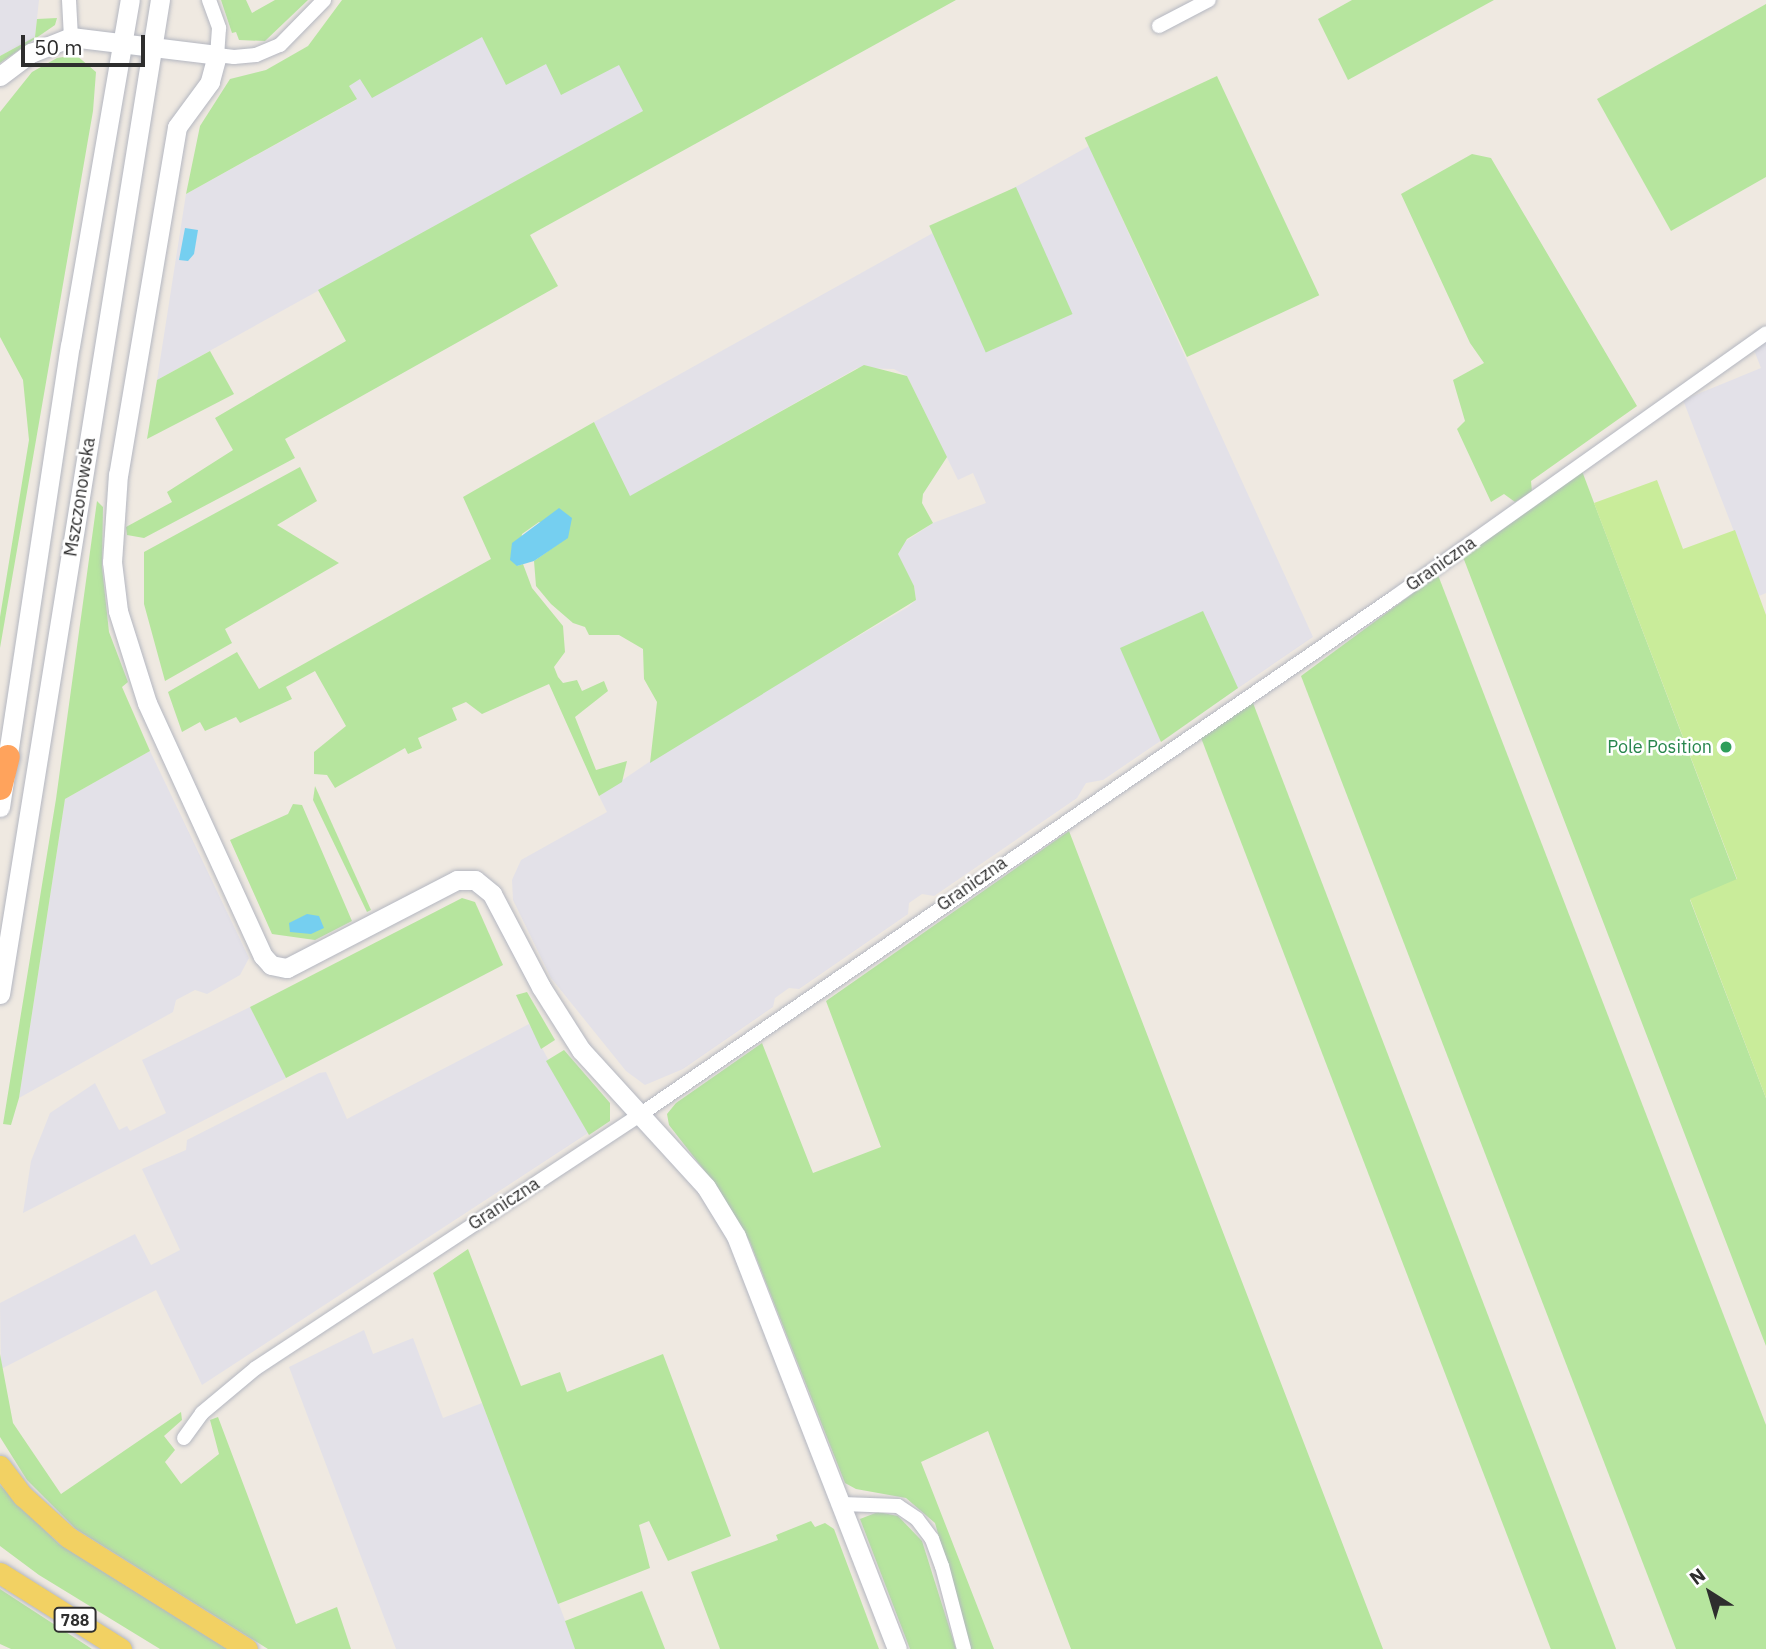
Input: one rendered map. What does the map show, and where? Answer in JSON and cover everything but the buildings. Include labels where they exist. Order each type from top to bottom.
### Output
[{"type":"highway","points":[[0,788],[8,757]]},
{"type":"main road","points":[[0,1466],[23,1496],[68,1537],[247,1649]]},
{"type":"main road","name":"788","points":[[0,1573],[121,1649]]},
{"type":"street","points":[[69,0],[71,37]]},
{"type":"street","name":"Mszczonowska","points":[[0,807],[70,346],[130,0]]},
{"type":"street","name":"Mszczonowska","points":[[0,993],[160,0]]},
{"type":"street","points":[[209,0],[219,28],[217,55],[210,82],[177,127],[118,474],[112,562],[118,611],[145,698],[256,942],[271,965],[281,968],[295,964],[457,880],[475,880],[492,894],[541,988],[581,1051],[706,1187],[736,1236],[897,1649]]},
{"type":"street","points":[[0,76],[31,53],[71,37],[217,55],[271,50],[288,40],[324,0]]},
{"type":"street","points":[[1159,26],[1209,0]]},
{"type":"street","name":"Graniczna","points":[[184,1438],[202,1413],[256,1368],[640,1114],[1395,597],[1766,334]]},
{"type":"street","points":[[842,1504],[898,1506],[916,1519],[932,1539],[942,1566],[964,1649]]},
{"type":"shaded area","points":[[0,0],[39,0],[35,37],[0,56]]},
{"type":"shaded area","points":[[771,0],[643,111],[157,380],[186,194],[356,100],[327,45]]},
{"type":"shaded area","points":[[1089,146],[1313,637],[1103,780],[1086,783],[1077,798],[934,896],[922,894],[909,903],[908,914],[799,989],[789,988],[775,998],[773,1007],[683,1069],[645,1085],[626,1071],[551,978],[513,900],[512,880],[521,860],[607,812],[599,796],[680,741],[908,607],[916,600],[914,586],[897,555],[900,545],[933,523],[986,503],[973,473],[958,480],[907,376],[894,369],[857,368],[629,497],[594,422]]},
{"type":"shaded area","points":[[1766,342],[1766,593],[1759,596],[1683,400],[1761,368],[1754,350]]},
{"type":"shaded area","points":[[150,751],[249,958],[240,975],[207,994],[195,990],[176,1000],[173,1012],[19,1098],[65,799]]},
{"type":"shaded area","points":[[250,1007],[286,1078],[23,1213],[31,1161],[50,1113],[95,1083],[119,1130],[127,1126],[130,1131],[166,1113],[142,1060]]},
{"type":"shaded area","points":[[529,1024],[588,1133],[202,1385],[156,1290],[1,1369],[0,1303],[135,1234],[151,1265],[180,1250],[142,1169],[186,1150],[187,1140],[319,1073],[326,1072],[347,1119]]},
{"type":"shaded area","points":[[364,1330],[373,1354],[413,1338],[443,1418],[482,1403],[576,1649],[396,1649],[289,1367]]},
{"type":"green space","points":[[221,0],[246,0],[252,13],[275,0],[308,0],[265,41],[239,40],[236,32],[232,33]]},
{"type":"green space","points":[[342,0],[956,0],[530,235],[558,286],[285,439],[295,458],[144,538],[127,535],[126,527],[172,502],[167,492],[233,450],[215,418],[346,341],[318,290],[643,111],[619,65],[561,95],[546,64],[506,85],[482,37],[372,98],[360,79],[349,86],[357,99],[186,194],[200,126],[230,79],[266,70],[308,46]]},
{"type":"green space","points":[[1352,0],[1494,0],[1348,80],[1318,19]]},
{"type":"green space","points":[[1766,4],[1766,177],[1671,231],[1597,99]]},
{"type":"green space","points":[[57,18],[55,25],[0,63],[0,56],[35,37],[37,19]]},
{"type":"green space","points":[[76,55],[96,72],[93,111],[0,648],[0,617],[29,440],[23,380],[0,337],[0,112],[32,72],[57,58]]},
{"type":"green space","points":[[1217,76],[1319,295],[1187,357],[1085,138]]},
{"type":"green space","points":[[1472,154],[1491,158],[1637,406],[1531,481],[1532,492],[1515,502],[1504,494],[1491,502],[1457,429],[1465,421],[1453,380],[1484,363],[1470,343],[1401,194]]},
{"type":"green space","points":[[1016,187],[1073,314],[986,353],[929,226]]},
{"type":"green space","points":[[210,351],[234,394],[147,439],[157,380]]},
{"type":"green space","points":[[864,365],[907,376],[947,457],[923,494],[922,503],[933,523],[907,539],[898,554],[914,586],[916,600],[650,763],[657,702],[644,679],[643,649],[619,635],[589,635],[585,627],[573,623],[551,604],[536,586],[534,561],[568,537],[539,522],[522,534],[517,566],[523,564],[532,588],[563,626],[565,652],[554,667],[558,677],[563,683],[577,680],[582,691],[604,681],[608,691],[575,717],[596,770],[627,761],[622,782],[599,796],[549,684],[482,714],[466,702],[452,708],[457,720],[418,738],[422,748],[408,754],[405,748],[335,788],[327,775],[314,774],[314,752],[346,726],[315,671],[286,687],[292,699],[240,723],[236,717],[205,731],[200,722],[182,732],[168,692],[237,652],[259,689],[491,559],[463,497],[594,422],[630,496]]},
{"type":"green space","points":[[300,467],[317,501],[277,525],[339,563],[225,629],[232,643],[165,681],[144,604],[144,552]]},
{"type":"green space","points":[[1582,471],[1737,880],[1690,900],[1766,1098],[1766,1346],[1463,557]]},
{"type":"green space","name":"Pole Position","points":[[1657,480],[1683,549],[1735,530],[1766,615],[1766,1098],[1690,899],[1737,879],[1594,503]]},
{"type":"green space","points":[[97,501],[103,507],[102,567],[109,632],[128,682],[122,687],[150,751],[65,799],[19,1098],[11,1125],[3,1124],[56,799]]},
{"type":"green space","points":[[1438,575],[1766,1425],[1766,1649],[1676,1649],[1301,676]]},
{"type":"green space","points":[[1203,611],[1238,688],[1161,742],[1120,648]]},
{"type":"green space","points":[[1253,703],[1616,1649],[1551,1649],[1196,725]]},
{"type":"green space","points":[[315,786],[371,910],[367,912],[313,800]]},
{"type":"green space","points":[[293,804],[302,805],[352,921],[315,940],[272,934],[230,840],[288,814]]},
{"type":"green space","points":[[1069,831],[1383,1649],[1071,1649],[988,1431],[921,1462],[994,1649],[971,1649],[935,1523],[906,1498],[856,1489],[845,1483],[750,1242],[718,1188],[669,1125],[667,1114],[676,1103],[762,1043],[813,1173],[881,1147],[826,1001]]},
{"type":"green space","points":[[462,898],[475,902],[503,965],[286,1078],[250,1007]]},
{"type":"green space","points":[[527,992],[555,1040],[541,1049],[516,995]]},
{"type":"green space","points":[[564,1050],[610,1103],[610,1121],[589,1135],[546,1061]]},
{"type":"green space","points":[[468,1249],[521,1386],[560,1372],[567,1392],[663,1354],[731,1536],[668,1561],[649,1521],[639,1525],[650,1568],[558,1604],[433,1273]]},
{"type":"green space","points":[[0,1354],[13,1423],[61,1494],[181,1412],[182,1420],[164,1436],[175,1450],[165,1462],[181,1484],[219,1454],[210,1420],[218,1417],[296,1624],[337,1607],[351,1649],[268,1649],[76,1529],[27,1480],[0,1437]]},
{"type":"green space","points":[[0,1485],[59,1544],[227,1649],[160,1649],[39,1575],[0,1546]]},
{"type":"green space","points":[[878,1512],[898,1516],[922,1541],[956,1649],[910,1649],[860,1519]]},
{"type":"green space","points":[[811,1521],[815,1527],[825,1523],[834,1529],[879,1649],[720,1649],[691,1572],[778,1540],[776,1535]]},
{"type":"green space","points":[[0,1589],[92,1649],[11,1649],[0,1644]]},
{"type":"green space","points":[[642,1591],[665,1649],[575,1649],[565,1621]]},
{"type":"water","points":[[185,228],[198,230],[194,254],[188,261],[179,260]]},
{"type":"water","points":[[559,508],[572,518],[568,538],[534,561],[517,566],[510,560],[512,543]]},
{"type":"water","points":[[307,914],[319,916],[324,928],[311,934],[290,932],[289,923]]},
{"type":"place","name":"Pole Position","points":[[1726,747]]}]
